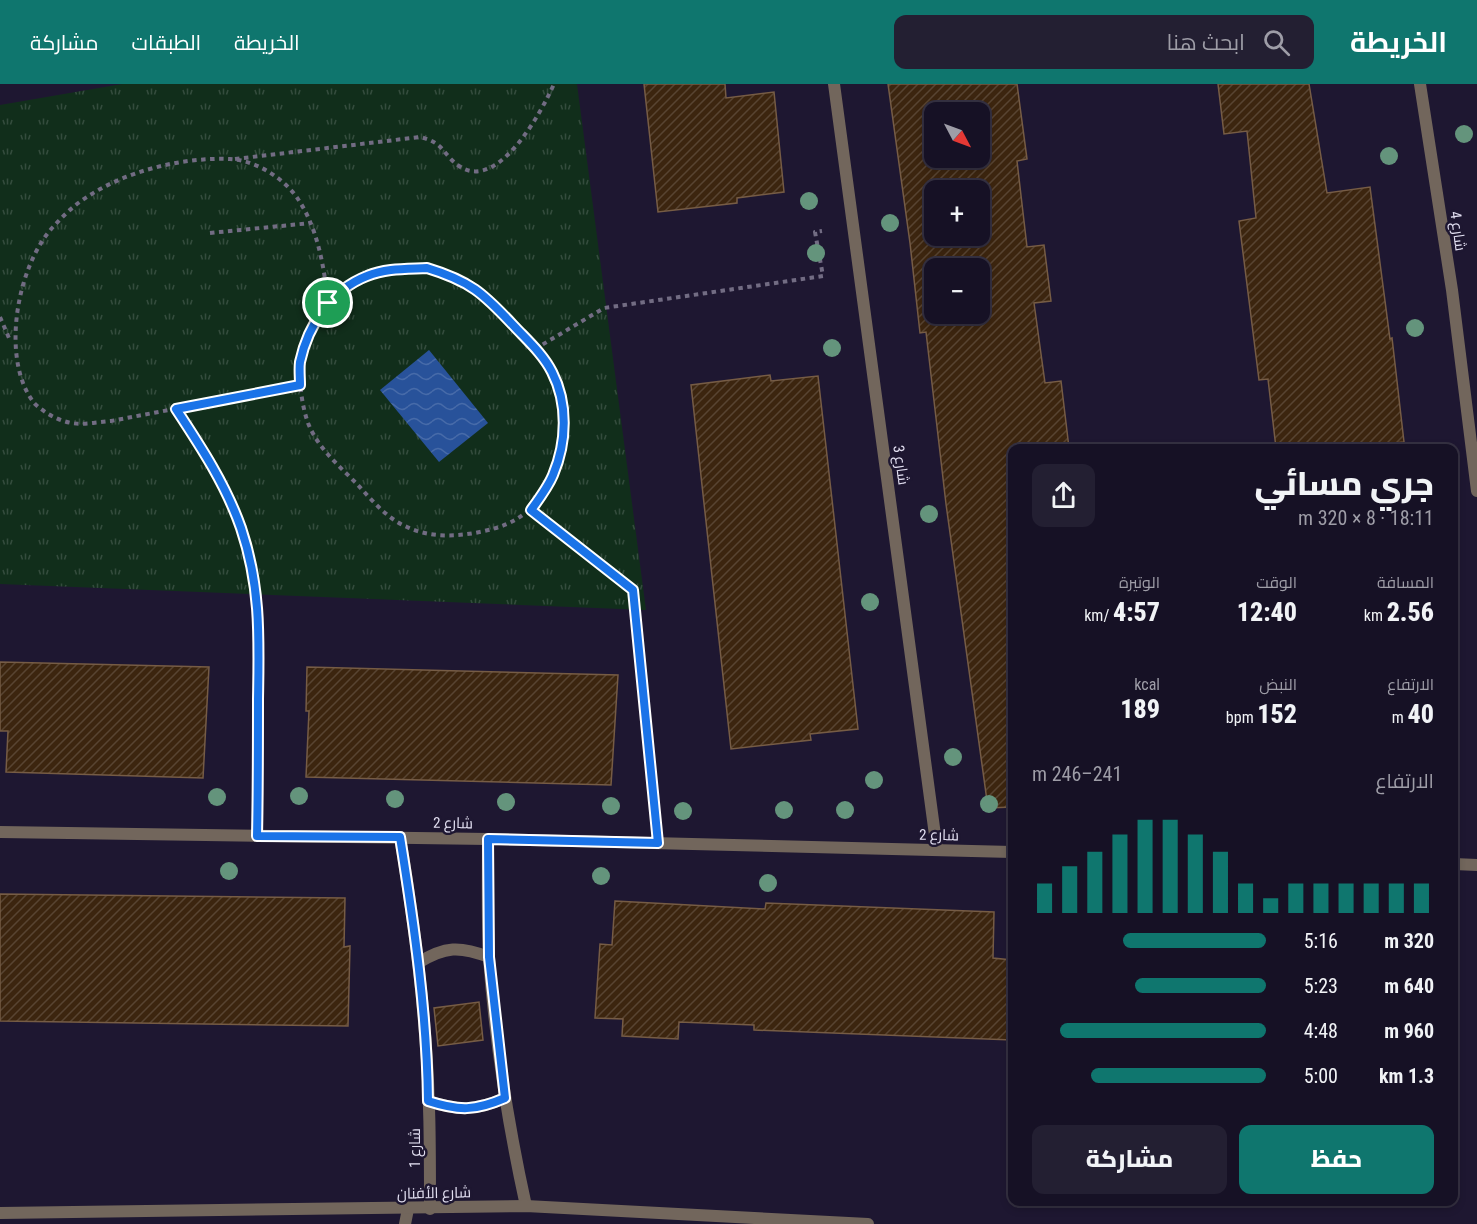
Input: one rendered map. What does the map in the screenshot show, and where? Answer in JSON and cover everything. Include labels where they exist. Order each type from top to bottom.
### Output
[{"type":"street","name":"شارع 3","points":[[834,84],[938,850]]},
{"type":"street","name":"شارع 4","points":[[1420,84],[1452,290],[1477,491]]},
{"type":"street","name":"شارع 2","points":[[0,832],[400,837],[1008,852]]},
{"type":"street","name":"شارع 1","points":[[400,837],[418,963],[425,1035],[430,1209]]},
{"type":"street","points":[[488,839],[489,957],[505,1098],[526,1206]]},
{"type":"street","points":[[1458,864],[1477,865]]},
{"type":"street","points":[[418,963],[435,953],[453,948],[471,950],[489,957]]},
{"type":"street","points":[[428,1101],[467,1110],[486,1106],[505,1098]]},
{"type":"street","name":"شارع الأفنان","points":[[0,1213],[526,1206],[868,1224]]},
{"type":"street","points":[[405,1224],[408,1209]]},
{"type":"path","points":[[300,385],[85,424],[70,423],[55,418],[37,406],[22,389],[13,367],[10,339],[11,317],[24,271],[51,228],[68,211],[88,196],[121,179],[157,167],[193,161],[231,159],[420,137],[431,139],[443,147],[460,167],[472,171],[485,170],[495,165],[532,128],[554,84]]},
{"type":"path","points":[[231,159],[265,170],[280,180],[297,198],[310,223],[323,262],[328,303]]},
{"type":"path","points":[[210,234],[310,223]]},
{"type":"path","points":[[535,349],[604,308],[823,276],[815,232],[853,226]]},
{"type":"path","points":[[427,268],[456,277],[486,296],[535,349],[551,371],[558,389],[564,427],[561,452],[553,475],[531,510],[512,522],[467,535],[437,535],[407,528],[381,510],[322,449],[308,423],[300,385],[300,363],[313,326],[328,303],[340,292],[366,276],[396,269],[427,268]]},
{"type":"path","points":[[0,316],[10,339]]},
{"type":"path","points":[[176,409],[224,487],[241,529],[253,572],[259,616],[257,836]]},
{"type":"path","points":[[531,510],[633,590],[658,843]]},
{"type":"green space","points":[[122,84],[577,84],[646,610],[0,584],[0,105]]},
{"type":"water","points":[[429,350],[488,423],[439,462],[380,390]]},
{"type":"building","points":[[644,84],[725,84],[726,98],[774,92],[784,192],[737,198],[737,203],[658,212]]},
{"type":"building","points":[[888,84],[1017,84],[1027,159],[1017,161],[1027,247],[1044,245],[1051,301],[1034,303],[1045,383],[1061,381],[1069,444],[1008,444],[1008,807],[988,808],[946,504],[926,332],[920,333]]},
{"type":"building","points":[[1218,84],[1309,84],[1327,193],[1370,187],[1390,339],[1392,338],[1404,442],[1276,444],[1268,379],[1259,380],[1239,221],[1256,218],[1247,131],[1224,134]]},
{"type":"building","points":[[770,375],[771,381],[818,376],[858,729],[810,734],[811,740],[731,749],[691,385]]},
{"type":"building","points":[[0,662],[209,667],[203,778],[6,772],[8,731],[0,731]]},
{"type":"building","points":[[307,667],[618,675],[611,785],[306,777],[309,711],[306,711]]},
{"type":"building","points":[[0,894],[345,898],[344,947],[350,946],[348,1026],[0,1021]]},
{"type":"building","points":[[615,901],[765,909],[766,903],[994,912],[993,958],[1008,960],[1008,1040],[754,1030],[754,1025],[679,1022],[678,1039],[622,1036],[623,1019],[595,1018],[600,944],[612,945]]},
{"type":"building","points":[[479,1002],[483,1040],[438,1046],[434,1008]]},
{"type":"route","points":[[427,268],[456,277],[486,296],[535,349],[551,371],[563,408],[564,427],[561,452],[553,475],[531,510],[633,590],[658,843],[488,839],[489,957],[505,1098],[486,1106],[467,1110],[428,1101],[418,963],[400,837],[257,836],[259,616],[253,572],[241,529],[224,487],[176,409],[300,385],[300,363],[313,326],[328,303],[340,292],[366,276],[396,269],[427,268]]}]
